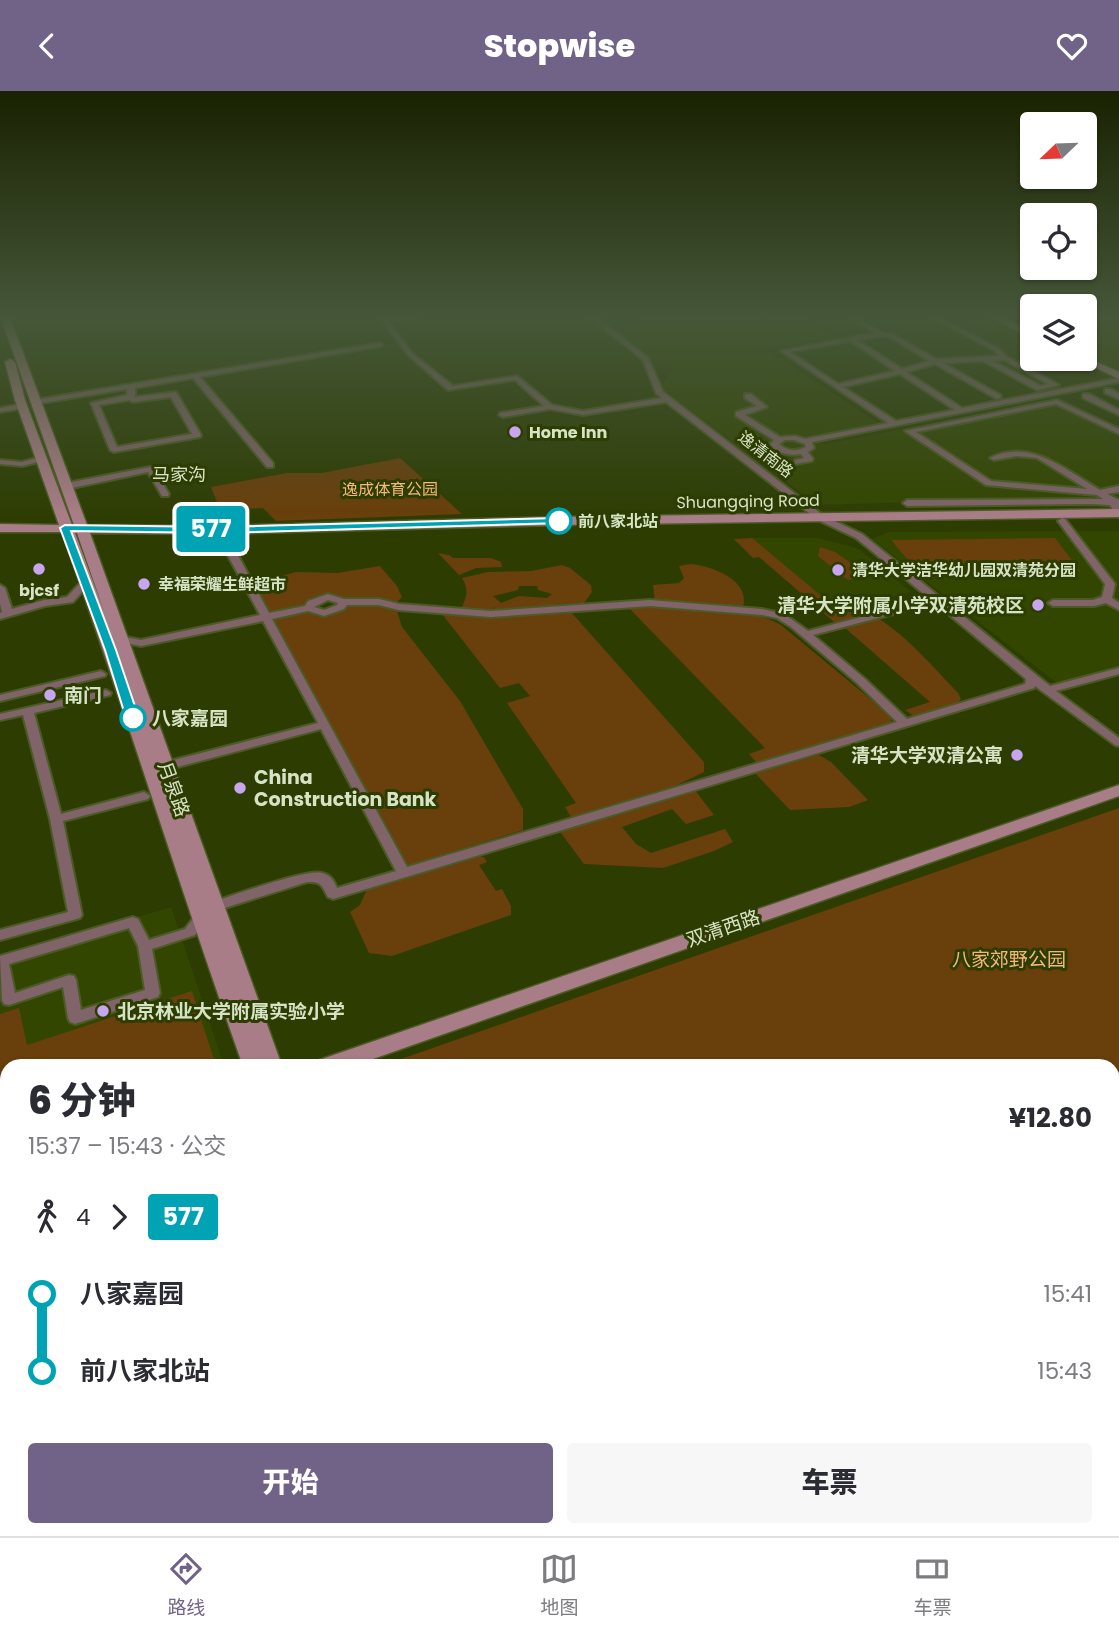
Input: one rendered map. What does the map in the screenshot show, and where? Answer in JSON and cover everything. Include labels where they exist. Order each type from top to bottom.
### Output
[{"type":"main road","name":"月泉路","points":[[15,382],[40,459],[75,532],[120,639],[269,1059]]},
{"type":"main road","name":"月泉路","points":[[29,382],[66,486],[85,583],[111,650],[200,919],[251,1059]]},
{"type":"main road","name":"Shuangqing Road","points":[[0,537],[75,532],[1118,509]]},
{"type":"main road","name":"Shuangqing Road","points":[[0,529],[222,535],[556,527],[1119,520]]},
{"type":"main road","name":"双清西路","points":[[347,1059],[1119,790]]},
{"type":"street","points":[[36,402],[158,382]]},
{"type":"street","points":[[200,382],[270,465]]},
{"type":"street","points":[[444,382],[451,388],[488,382]]},
{"type":"street","points":[[522,382],[550,407]]},
{"type":"street","name":"逸清南路","points":[[656,382],[660,393],[821,517],[859,536],[1032,678],[1119,743]]},
{"type":"street","points":[[832,382],[894,423]]},
{"type":"street","points":[[837,386],[853,382]]},
{"type":"street","points":[[920,382],[960,410]]},
{"type":"street","points":[[972,382],[997,397]]},
{"type":"street","points":[[1029,382],[1040,388],[1055,385],[1050,382]]},
{"type":"street","points":[[806,441],[810,448],[794,453],[778,449],[774,444],[778,439],[789,437],[806,441],[1097,382]]},
{"type":"street","points":[[131,387],[131,397]]},
{"type":"street","points":[[1108,391],[1119,397]]},
{"type":"street","points":[[173,394],[197,435],[114,450],[95,403],[131,397],[133,400],[173,394]]},
{"type":"street","points":[[748,396],[763,407],[739,414],[778,439]]},
{"type":"street","points":[[1086,396],[1119,414]]},
{"type":"street","points":[[503,415],[550,407],[583,413],[669,400]]},
{"type":"street","points":[[1119,432],[1057,403],[909,431],[989,483],[1098,493],[1119,489]]},
{"type":"street","points":[[0,410],[22,406]]},
{"type":"street","points":[[1104,417],[1119,414]]},
{"type":"street","points":[[798,462],[809,459],[804,452]]},
{"type":"street","points":[[994,458],[1017,454],[1039,456],[1098,493],[1118,509]]},
{"type":"street","points":[[0,462],[22,464],[40,459]]},
{"type":"street","points":[[66,486],[150,469],[165,494]]},
{"type":"street","points":[[907,503],[1092,501],[1118,509]]},
{"type":"street","points":[[1062,521],[1110,584],[1107,599]]},
{"type":"street","points":[[222,535],[404,873]]},
{"type":"street","points":[[0,588],[4,615],[43,603],[70,600],[85,583]]},
{"type":"street","points":[[120,639],[141,643],[203,633],[309,608],[311,603],[328,597],[342,601],[379,601],[398,607],[491,614],[622,603],[716,607],[780,616],[807,634],[905,723]]},
{"type":"street","points":[[1053,603],[1094,603],[1107,599]]},
{"type":"street","points":[[1107,599],[1119,607]]},
{"type":"street","points":[[807,634],[937,600]]},
{"type":"street","points":[[1048,690],[1119,671]]},
{"type":"street","points":[[0,698],[101,674]]},
{"type":"street","points":[[215,906],[307,878],[321,877],[328,882],[333,894],[1030,686],[1032,678]]},
{"type":"street","points":[[66,682],[71,701]]},
{"type":"street","points":[[0,717],[107,693]]},
{"type":"street","points":[[0,935],[75,915],[28,711]]},
{"type":"street","points":[[166,766],[326,725]]},
{"type":"street","points":[[55,819],[144,796]]},
{"type":"street","points":[[145,946],[190,932],[200,919]]},
{"type":"street","points":[[133,922],[145,946],[153,993],[75,1018],[69,980],[9,1000],[1,961],[133,922]]},
{"type":"shaded area","points":[[664,382],[816,382],[878,423],[808,437],[825,444],[1062,398],[1119,427],[1119,500],[1105,497],[817,505],[660,387]]},
{"type":"shaded area","name":"清华大学附属小学双清苑校区","points":[[1119,531],[1119,670],[1061,686],[872,539],[889,532]]},
{"type":"shaded area","name":"清华大学洁华幼儿园双清苑分园","points":[[752,538],[818,538],[859,549],[911,592],[838,611]]},
{"type":"shaded area","name":"北京林业大学附属实验小学","points":[[171,907],[222,1059],[0,1059],[0,957]]},
{"type":"green space","name":"逸成体育公园","points":[[400,458],[462,514],[276,521],[263,508],[220,510],[211,487],[287,473],[322,473]]},
{"type":"green space","points":[[752,538],[838,610],[862,605],[872,613],[834,622],[759,557],[753,558],[734,539]]},
{"type":"green space","points":[[1055,538],[1080,571],[934,574],[907,559],[891,540]]},
{"type":"green space","points":[[820,547],[835,552],[868,575],[848,580],[818,556]]},
{"type":"green space","points":[[438,553],[453,558],[491,558],[501,562],[502,567],[476,568],[459,575]]},
{"type":"green space","points":[[691,564],[719,571],[736,582],[744,598],[743,608],[655,602],[653,585],[679,583],[684,578],[679,566]]},
{"type":"green space","points":[[562,565],[591,585],[592,592],[584,603],[494,610],[495,606],[490,613],[460,611],[466,595],[462,578],[488,572],[531,571]],"holes":[[[519,586],[537,586],[538,590],[552,594],[547,598],[519,596],[501,603],[493,596],[518,590]]]},
{"type":"green space","points":[[380,566],[397,586],[402,597],[397,602],[380,599],[344,601],[337,596],[317,596],[298,608],[269,614],[253,584],[296,572],[337,573]]},
{"type":"green space","points":[[345,604],[396,608],[402,627],[460,701],[523,809],[523,830],[410,865],[400,860],[272,621],[308,612],[333,614]]},
{"type":"green space","points":[[640,605],[732,610],[767,618],[781,625],[892,717],[891,722],[757,763],[749,754],[765,748],[628,607]]},
{"type":"green space","points":[[571,612],[704,762],[704,772],[675,786],[571,817],[565,807],[576,803],[507,703],[530,696],[519,683],[500,688],[442,614],[491,616]]},
{"type":"green space","points":[[878,618],[911,644],[958,693],[961,699],[958,703],[914,716],[905,710],[930,702],[844,627]]},
{"type":"green space","points":[[819,755],[831,762],[868,800],[849,807],[790,810],[755,773]]},
{"type":"green space","points":[[694,789],[714,815],[686,824],[672,809],[622,827],[636,844],[651,853],[725,829],[733,842],[663,868],[584,864],[558,829]]},
{"type":"green space","name":"八家郊野公园","points":[[1119,808],[1119,1059],[401,1059]]},
{"type":"green space","points":[[473,856],[484,857],[487,862],[479,865],[496,891],[502,889],[511,906],[511,915],[392,956],[369,953],[350,912],[360,905],[368,887]]},
{"type":"green space","points":[[192,991],[214,1059],[0,1059],[0,1014],[19,1008],[27,1045]]},
{"type":"bus line","name":"577","points":[[133,718],[111,650],[65,528],[221,530],[559,521]]},
{"type":"place","name":"Home Inn","points":[[515,432]]},
{"type":"place","name":"前八家北站","points":[[559,521]]},
{"type":"place","name":"bjcsf","points":[[39,569]]},
{"type":"place","name":"清华大学洁华幼儿园双清苑分园","points":[[838,570]]},
{"type":"place","name":"幸福荣耀生鲜超市","points":[[144,584]]},
{"type":"place","name":"清华大学附属小学双清苑校区","points":[[1038,605]]},
{"type":"place","name":"南门","points":[[50,695]]},
{"type":"place","name":"八家嘉园","points":[[133,718]]},
{"type":"place","name":"清华大学双清公寓","points":[[1017,755]]},
{"type":"place","name":"China Construction Bank","points":[[240,788]]},
{"type":"place","name":"北京林业大学附属实验小学","points":[[103,1011]]},
{"type":"district","name":"马家沟","points":[[179,475]]}]
